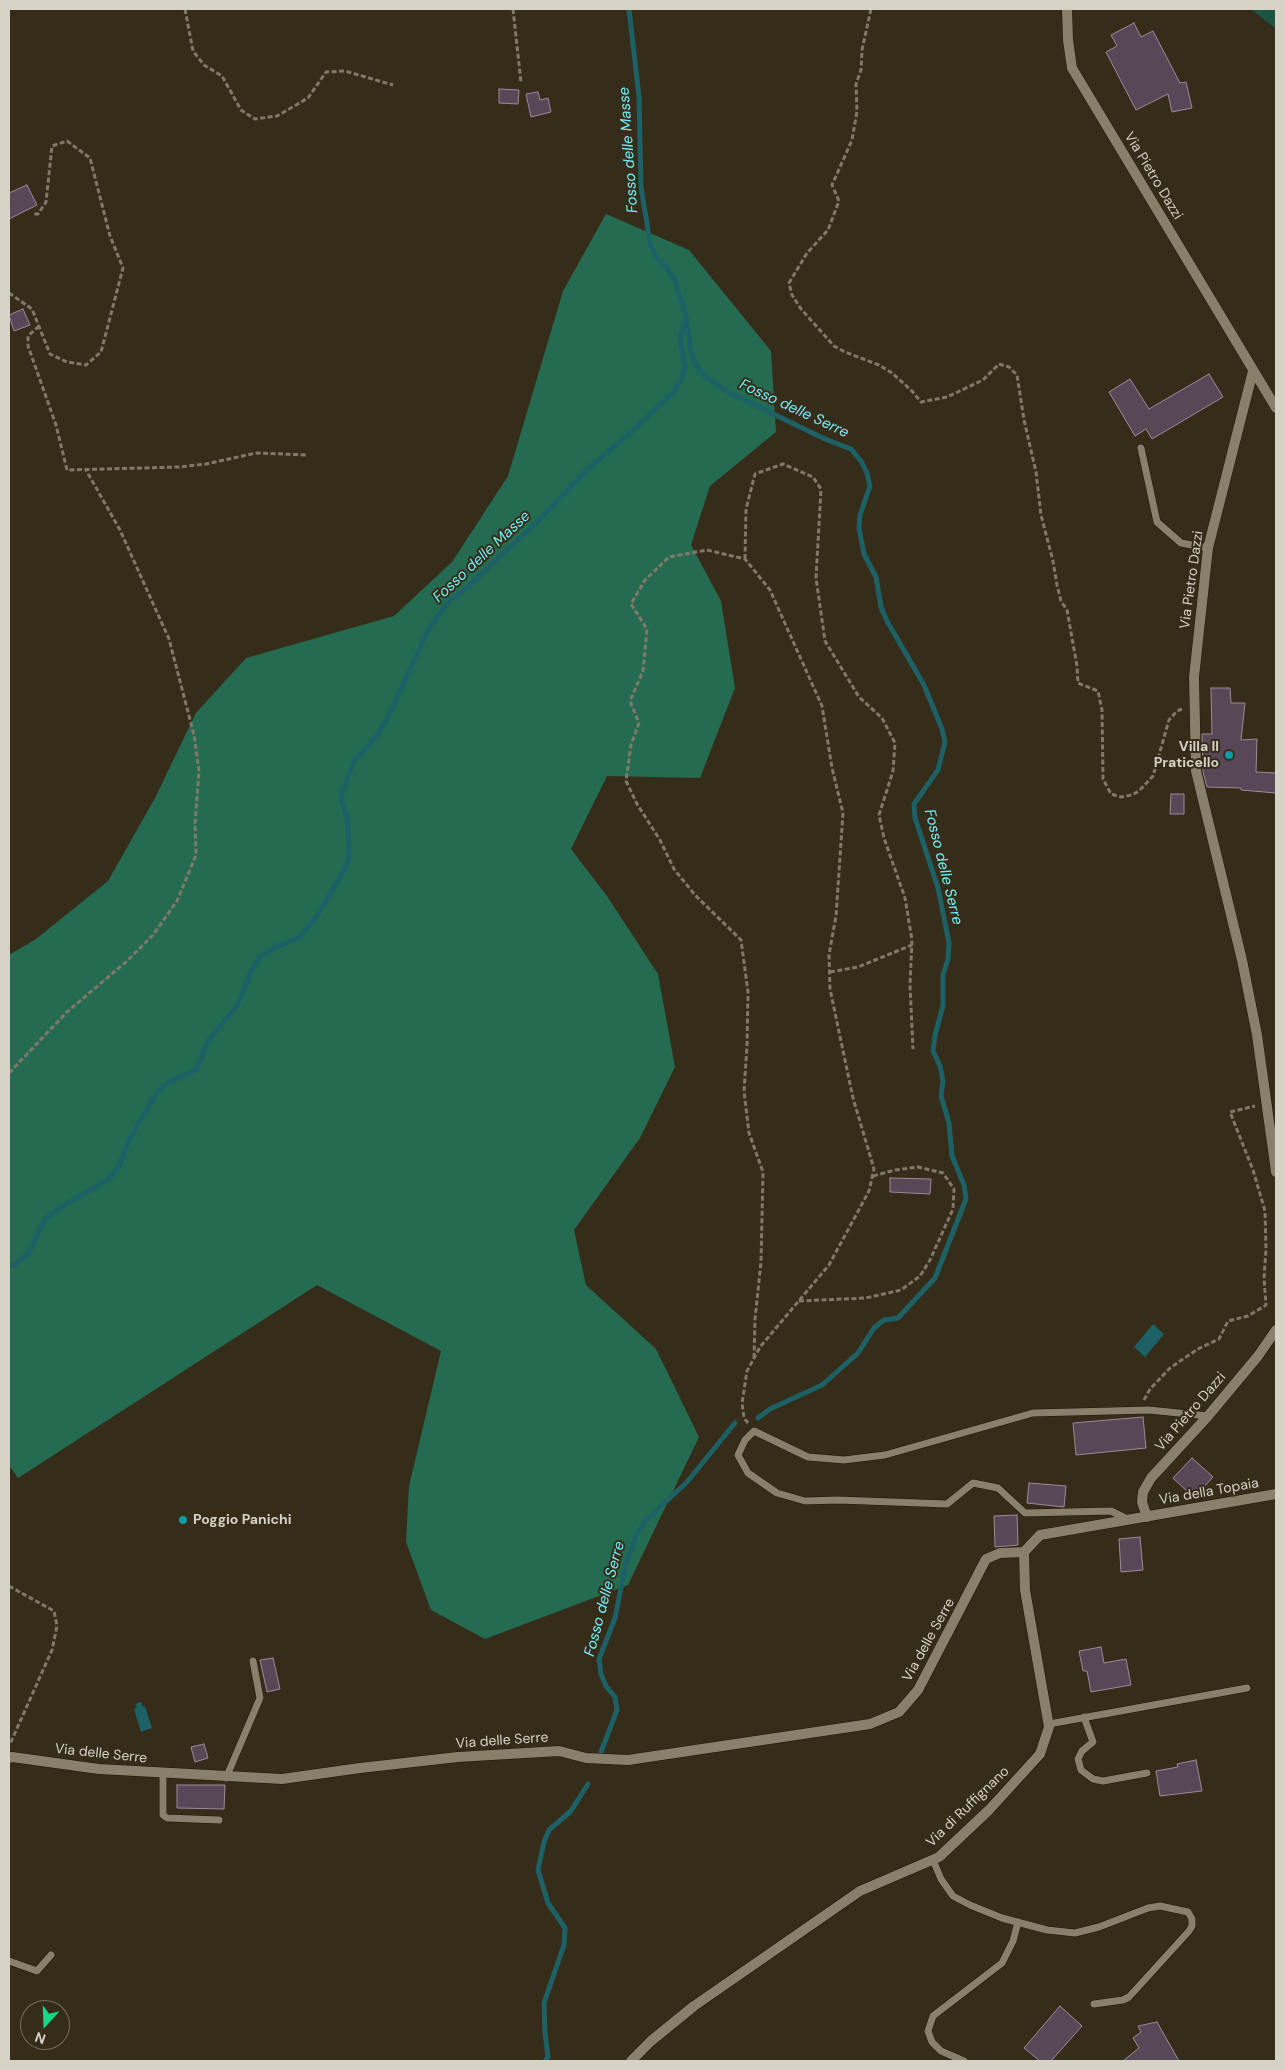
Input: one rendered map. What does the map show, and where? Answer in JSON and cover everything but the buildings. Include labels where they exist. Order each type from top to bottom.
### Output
[{"type":"street","name":"Via Pietro Dazzi","points":[[1067,9],[1068,40],[1072,68],[1253,370],[1208,548],[1194,677],[1196,771],[1242,960],[1257,1035],[1268,1102],[1276,1172]]},
{"type":"street","points":[[1253,370],[1276,408]]},
{"type":"street","name":"Via Pietro Dazzi","points":[[1147,1517],[1142,1502],[1143,1492],[1152,1478],[1208,1416],[1258,1356],[1276,1330]]},
{"type":"street","name":"Via della Topaia","points":[[1147,1517],[1276,1494]]},
{"type":"street","points":[[1024,1552],[1040,1535],[1147,1517]]},
{"type":"street","name":"Via di Ruffignano","points":[[631,2061],[651,2041],[694,2006],[860,1891],[939,1857],[989,1810],[1040,1754],[1050,1727],[1025,1590],[1024,1552]]},
{"type":"street","name":"Via delle Serre","points":[[10,1758],[99,1770],[282,1780],[360,1768],[448,1758],[559,1751],[586,1758],[628,1760],[870,1724],[899,1712],[918,1690],[986,1560],[1000,1553],[1024,1552]]},
{"type":"lane","points":[[1141,448],[1157,522],[1181,543],[1208,548]]},
{"type":"lane","points":[[1129,1520],[1111,1511],[1026,1513],[998,1488],[973,1484],[947,1504],[838,1500],[805,1501],[777,1492],[748,1473],[738,1455],[745,1440],[754,1431],[808,1457],[844,1460],[885,1455],[1033,1413],[1139,1410],[1208,1416]]},
{"type":"lane","points":[[226,1778],[260,1698],[253,1662]]},
{"type":"lane","points":[[1049,1724],[1247,1688]]},
{"type":"lane","points":[[1084,1717],[1093,1742],[1082,1751],[1078,1759],[1081,1770],[1093,1779],[1103,1781],[1147,1773]]},
{"type":"lane","points":[[162,1774],[163,1815],[168,1818],[219,1820]]},
{"type":"lane","points":[[933,1860],[940,1879],[954,1896],[970,1906],[1002,1918],[1047,1930],[1075,1933],[1099,1927],[1148,1908],[1168,1906],[1188,1912],[1192,1919],[1190,1932],[1129,1997],[1122,2000],[1094,2004]]},
{"type":"lane","points":[[964,2061],[941,2051],[932,2042],[928,2031],[934,2016],[1002,1963],[1013,1942],[1018,1922]]},
{"type":"lane","points":[[9,1961],[37,1971],[51,1955]]},
{"type":"path","points":[[185,9],[193,51],[204,65],[222,76],[241,110],[255,119],[276,116],[308,98],[326,72],[345,71],[393,85]]},
{"type":"path","points":[[513,9],[521,82]]},
{"type":"path","points":[[871,9],[862,50],[861,70],[856,84],[857,110],[852,140],[832,185],[839,202],[828,230],[807,252],[790,283],[792,295],[801,309],[834,346],[892,373],[921,402],[947,397],[983,380],[999,364],[1009,367],[1017,375],[1024,420],[1036,472],[1041,515],[1054,561],[1059,593],[1067,610],[1078,666],[1078,683],[1098,691],[1102,710],[1103,779],[1111,794],[1121,797],[1132,795],[1146,784],[1153,776],[1157,766],[1169,720],[1177,711],[1195,703]]},
{"type":"path","points":[[9,293],[32,309],[50,354],[67,362],[86,365],[102,352],[123,268],[110,236],[90,158],[67,141],[52,146],[46,202],[38,214],[33,214]]},
{"type":"path","points":[[39,326],[28,336],[28,346],[56,425],[67,470],[178,467],[206,464],[256,453],[308,455]]},
{"type":"path","points":[[744,559],[746,509],[755,474],[783,464],[813,477],[821,490],[816,578],[825,640],[858,697],[882,718],[895,743],[893,771],[879,814],[884,838],[905,898],[912,945],[910,985],[914,1049]]},
{"type":"path","points":[[9,1073],[67,1012],[128,961],[153,935],[177,901],[196,855],[195,824],[199,771],[194,735],[172,647],[120,530],[86,470]]},
{"type":"path","points":[[754,1358],[755,1319],[761,1262],[764,1172],[749,1133],[744,1092],[748,992],[741,940],[695,896],[674,869],[660,840],[637,804],[626,782],[631,744],[639,723],[630,701],[643,671],[647,628],[631,604],[645,580],[669,557],[707,550],[744,559],[770,590],[822,706],[832,768],[843,813],[836,916],[830,955],[830,989],[853,1098],[874,1169],[870,1191],[828,1265],[760,1347],[747,1371],[742,1403],[744,1418],[754,1431]]},
{"type":"path","points":[[830,972],[858,967],[912,945]]},
{"type":"path","points":[[1139,1410],[1150,1389],[1170,1368],[1219,1339],[1228,1321],[1248,1316],[1266,1305],[1264,1211],[1253,1170],[1230,1112],[1268,1102]]},
{"type":"path","points":[[799,1301],[866,1298],[902,1290],[920,1276],[930,1260],[953,1209],[954,1189],[943,1173],[918,1168],[895,1170],[872,1176]]},
{"type":"path","points":[[9,1586],[54,1611],[57,1626],[52,1650],[10,1745],[10,1758]]},
{"type":"green space","points":[[1251,9],[1276,9],[1276,29]]},
{"type":"green space","points":[[606,214],[689,250],[771,351],[776,432],[710,486],[691,545],[721,601],[735,688],[700,778],[607,776],[571,849],[607,896],[658,974],[675,1067],[640,1138],[574,1230],[586,1285],[656,1349],[699,1437],[628,1585],[485,1639],[431,1610],[406,1542],[409,1486],[441,1351],[317,1285],[18,1478],[9,1465],[9,955],[36,939],[108,881],[155,798],[196,713],[246,658],[394,616],[452,562],[508,476],[563,291]]},
{"type":"water","points":[[1153,1324],[1164,1334],[1145,1357],[1134,1347]]},
{"type":"water","points":[[141,1702],[143,1707],[145,1706],[152,1728],[141,1732],[134,1709],[137,1708],[135,1704]]},
{"type":"waterway","name":"Fosso delle Serre","points":[[629,9],[639,97],[641,187],[650,242],[655,257],[667,268],[675,281],[686,317],[691,351],[696,366],[705,376],[728,392],[825,439],[851,449],[861,461],[867,473],[870,486],[860,515],[859,528],[864,554],[876,577],[881,607],[887,621],[924,685],[942,729],[945,742],[938,770],[914,804],[915,818],[938,888],[949,943],[948,959],[943,975],[943,1006],[935,1035],[933,1051],[940,1066],[943,1081],[941,1096],[949,1123],[952,1156],[964,1185],[966,1199],[935,1278],[898,1318],[884,1320],[874,1328],[858,1353],[822,1385],[770,1409],[758,1418]]},
{"type":"waterway","name":"Fosso delle Masse","points":[[9,1266],[14,1265],[28,1254],[45,1219],[108,1179],[118,1168],[130,1138],[158,1091],[169,1082],[196,1070],[208,1041],[234,1010],[251,971],[260,957],[278,946],[300,937],[319,913],[344,870],[349,857],[348,823],[341,796],[354,761],[377,736],[390,713],[429,628],[450,600],[461,593],[537,522],[590,467],[674,392],[682,378],[685,366],[680,338],[685,320]]},
{"type":"waterway","name":"Fosso delle Serre","points":[[601,1752],[617,1710],[615,1697],[606,1686],[601,1674],[599,1659],[615,1618],[626,1563],[637,1533],[646,1520],[687,1482],[735,1423]]},
{"type":"waterway","name":"Fosso delle Serre","points":[[545,2061],[548,2057],[544,2003],[564,1945],[565,1928],[548,1903],[538,1870],[544,1842],[549,1830],[571,1811],[588,1784]]},
{"type":"place","name":"Villa Il Praticello","points":[[1229,755]]},
{"type":"place","name":"Poggio Panichi","points":[[183,1520]]}]
